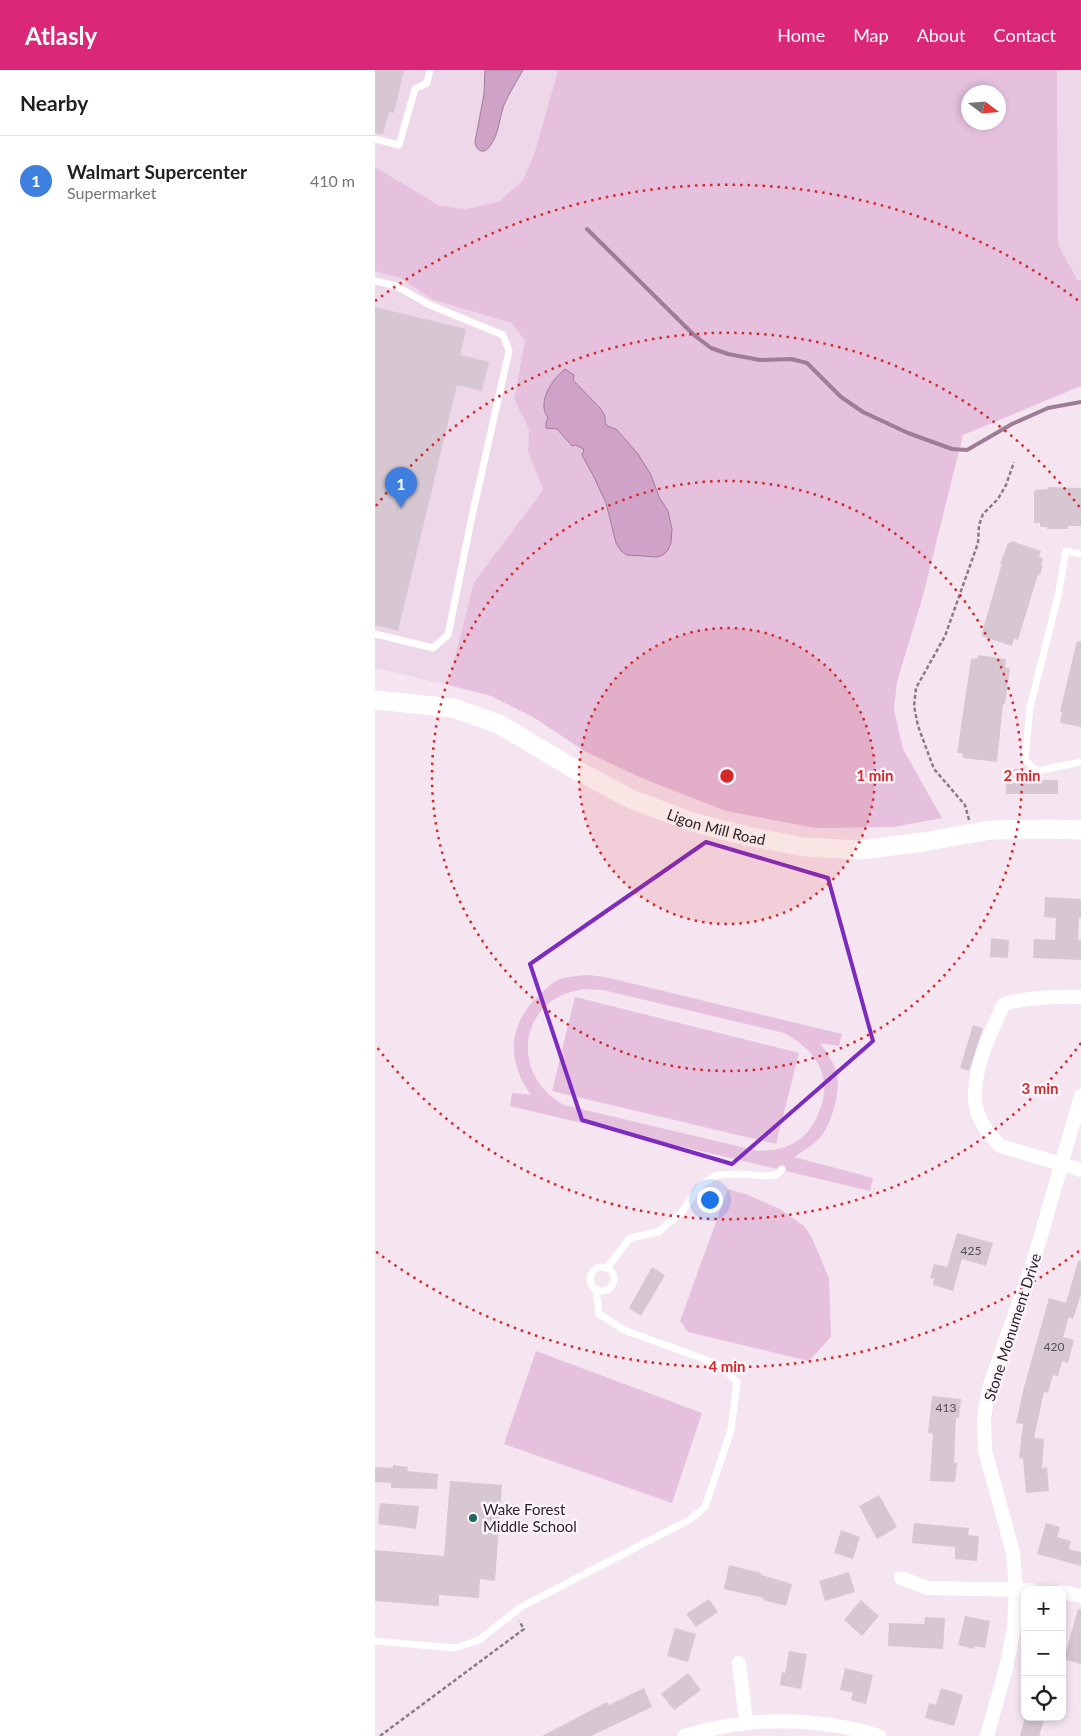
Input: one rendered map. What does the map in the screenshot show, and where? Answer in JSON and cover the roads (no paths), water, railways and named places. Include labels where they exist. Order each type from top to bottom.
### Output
[{"type":"main road","name":"Ligon Mill Road","points":[[375,700],[453,708],[499,724],[571,767],[631,799],[693,822],[747,836],[804,847],[861,850],[923,842],[991,830],[1081,830]]},
{"type":"street","points":[[1081,997],[1054,996],[1004,1004],[979,1067],[976,1091],[977,1108],[981,1120],[991,1137],[1001,1146],[1022,1154],[1081,1170]]},
{"type":"street","name":"Stone Monument Drive","points":[[987,1736],[1006,1668],[1014,1628],[1016,1589],[1013,1554],[985,1450],[984,1418],[989,1388],[1035,1256],[1081,1096]]},
{"type":"street","points":[[901,1578],[927,1588],[1021,1589]]},
{"type":"street","points":[[1066,1593],[1081,1596]]},
{"type":"street","points":[[739,1663],[746,1722]]},
{"type":"street","points":[[684,1736],[746,1722],[797,1721],[835,1726],[879,1736]]},
{"type":"lane","points":[[375,139],[399,145],[415,88],[427,83],[430,70]]},
{"type":"lane","points":[[375,281],[396,286],[430,305],[503,335],[509,351],[472,516],[448,635],[433,648],[375,634]]},
{"type":"lane","points":[[1081,554],[1066,551],[1058,596],[1030,707],[1025,760],[1037,771],[1081,762]]},
{"type":"lane","points":[[607,1268],[630,1238],[658,1232],[681,1213],[701,1185],[717,1175],[766,1176],[776,1175],[782,1169]]},
{"type":"lane","points":[[375,1641],[455,1648],[479,1640],[521,1607],[689,1520],[705,1507],[731,1430],[737,1382],[720,1365],[624,1330],[599,1314],[596,1290],[590,1284],[590,1275],[592,1271],[599,1267],[607,1268],[613,1274],[614,1282],[609,1289],[596,1290]]},
{"type":"waterway","points":[[587,229],[694,335],[711,348],[728,354],[760,360],[791,359],[807,363],[841,397],[863,412],[908,433],[952,449],[967,450],[1012,424],[1048,408],[1081,402]]},
{"type":"place","name":"Walmart Supercenter","points":[[401,508]]},
{"type":"place","name":"Wake Forest Middle School","points":[[473,1518]]}]
